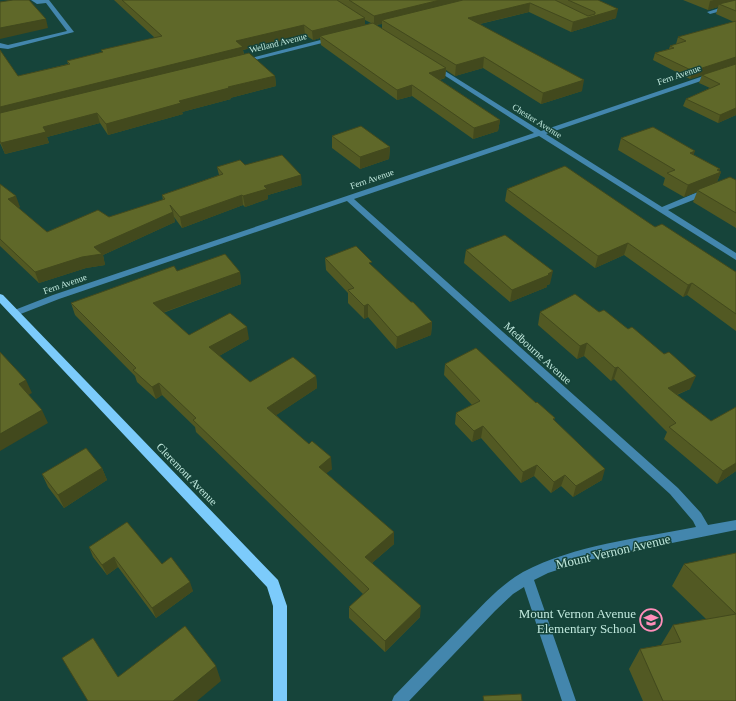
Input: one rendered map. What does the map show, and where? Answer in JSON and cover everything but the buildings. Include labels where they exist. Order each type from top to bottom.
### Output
[{"type":"main road","name":"Cleremont Avenue","points":[[0,297],[273,584],[280,606],[280,701]]},
{"type":"street","points":[[0,45],[2,47],[8,47],[71,32],[47,1],[37,2],[34,0]]},
{"type":"street","points":[[710,12],[736,5]]},
{"type":"street","name":"Welland Avenue","points":[[237,63],[336,38]]},
{"type":"street","name":"Chester Avenue","points":[[425,61],[736,257]]},
{"type":"street","name":"Fern Avenue","points":[[15,313],[56,297],[736,67]]},
{"type":"street","points":[[662,210],[716,188]]},
{"type":"street","name":"Medbourne Avenue","points":[[348,198],[674,491],[697,517],[705,531]]},
{"type":"street","name":"Mount Vernon Avenue","points":[[399,701],[508,590],[544,568],[588,554],[736,525]]},
{"type":"street","points":[[527,577],[569,701]]},
{"type":"place","name":"Mount Vernon Avenue Elementary School","points":[[651,620]]}]
